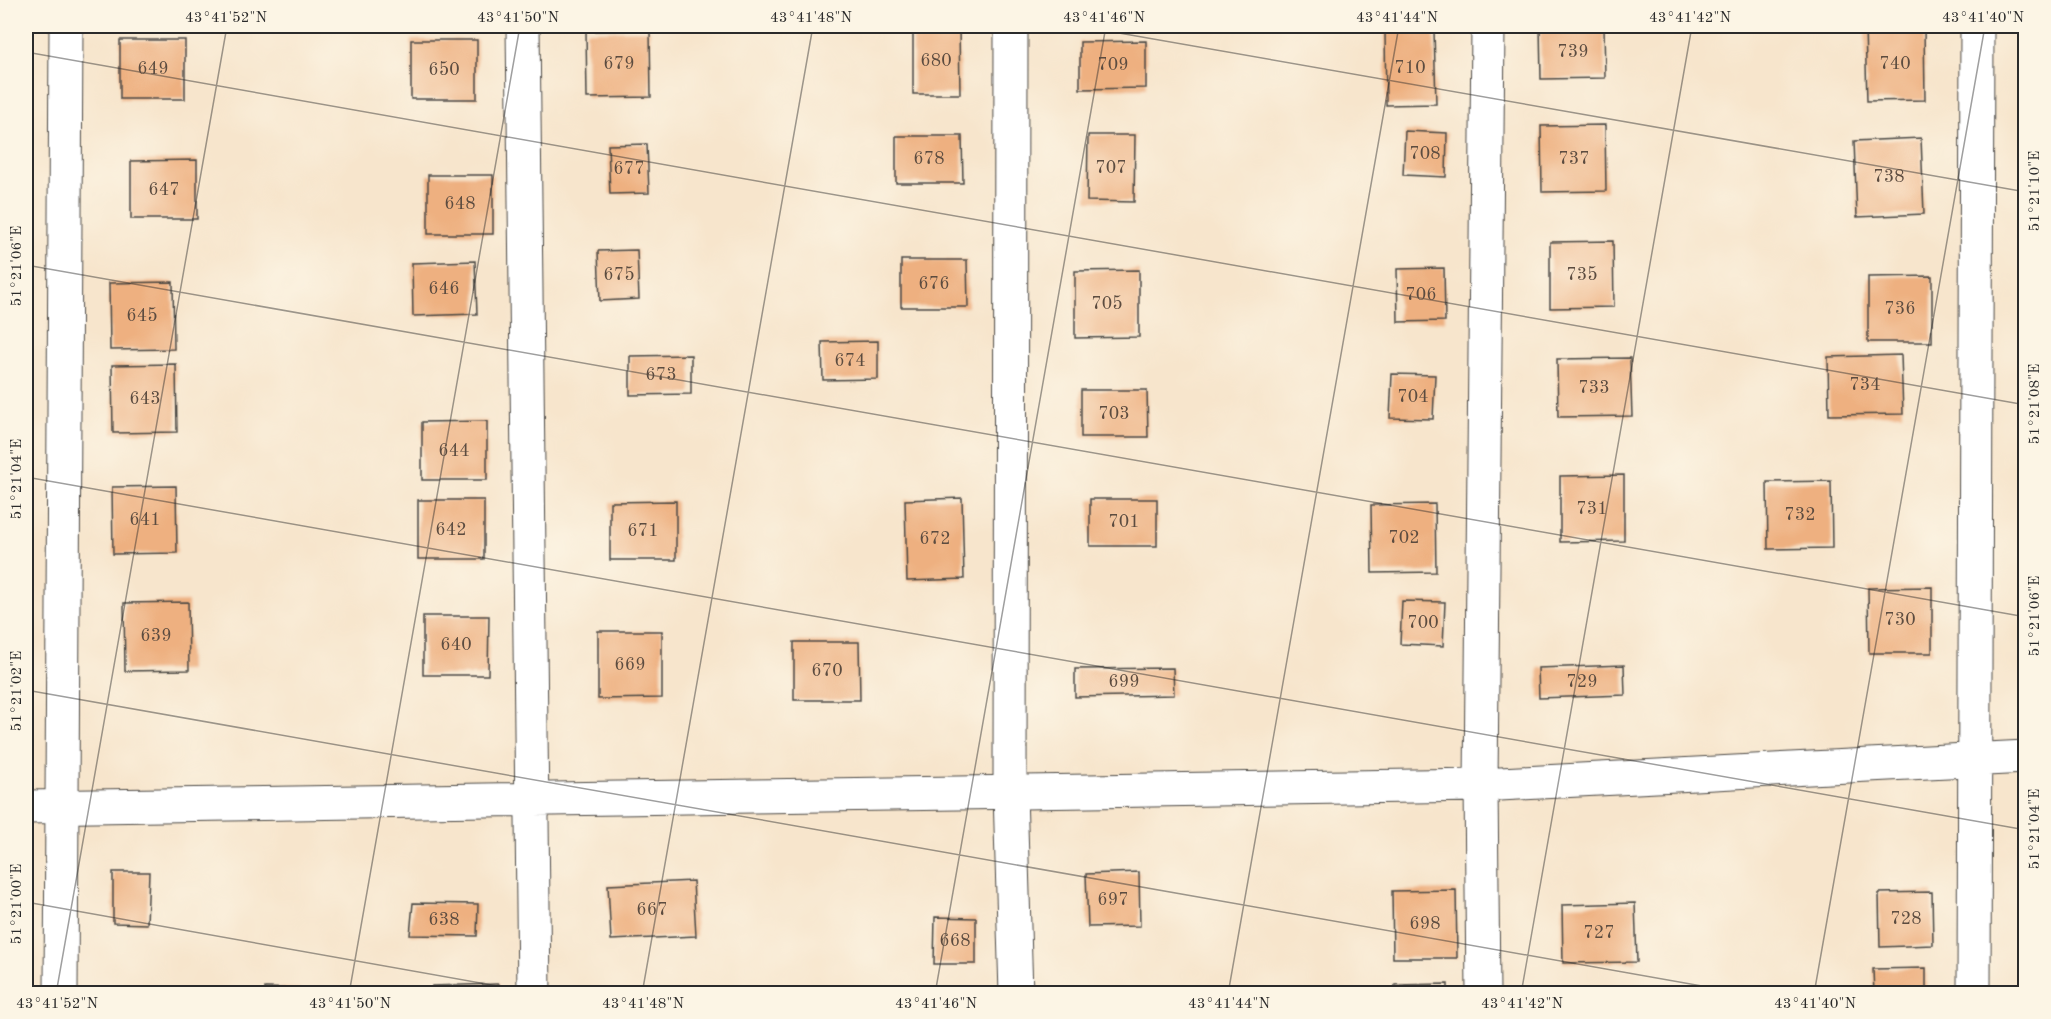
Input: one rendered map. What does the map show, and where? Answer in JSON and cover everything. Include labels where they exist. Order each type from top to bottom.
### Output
[{"type":"street","points":[[61,993],[66,26]]},
{"type":"street","points":[[523,26],[530,800],[534,993]]},
{"type":"street","points":[[1011,26],[1010,792],[1016,993]]},
{"type":"street","points":[[1483,993],[1481,785],[1488,26]]},
{"type":"street","points":[[1974,993],[1977,26]]},
{"type":"street","points":[[26,807],[1481,785],[2025,757]]},
{"type":"building","points":[[1540,26],[1604,26],[1605,78],[1541,79]]},
{"type":"building","points":[[1924,26],[1925,100],[1867,101],[1865,27]]},
{"type":"building","points":[[913,27],[959,27],[960,94],[913,94]]},
{"type":"building","points":[[650,30],[651,97],[587,98],[586,31]]},
{"type":"building","points":[[1434,30],[1436,104],[1386,105],[1385,31]]},
{"type":"building","points":[[120,40],[185,40],[185,99],[120,99]]},
{"type":"building","points":[[411,40],[477,40],[477,99],[411,99]]},
{"type":"building","points":[[1146,41],[1146,88],[1080,89],[1080,42]]},
{"type":"building","points":[[1605,125],[1606,191],[1542,192],[1541,126]]},
{"type":"building","points":[[1405,131],[1447,133],[1446,177],[1403,175]]},
{"type":"building","points":[[1088,135],[1135,135],[1134,202],[1087,201]]},
{"type":"building","points":[[896,136],[962,136],[963,183],[896,183]]},
{"type":"building","points":[[1921,138],[1924,214],[1857,217],[1854,141]]},
{"type":"building","points":[[647,144],[649,193],[610,194],[608,145]]},
{"type":"building","points":[[197,160],[197,219],[131,219],[131,161]]},
{"type":"building","points":[[428,175],[493,175],[493,234],[428,234]]},
{"type":"building","points":[[1613,241],[1614,307],[1550,308],[1550,242]]},
{"type":"building","points":[[637,250],[639,299],[600,301],[598,251]]},
{"type":"building","points":[[901,260],[967,260],[968,307],[901,307]]},
{"type":"building","points":[[475,261],[477,314],[413,316],[412,263]]},
{"type":"building","points":[[1444,268],[1445,321],[1398,322],[1397,269]]},
{"type":"building","points":[[1139,270],[1139,337],[1075,338],[1075,271]]},
{"type":"building","points":[[1932,276],[1932,342],[1868,342],[1868,277]]},
{"type":"building","points":[[173,282],[174,349],[110,350],[109,283]]},
{"type":"building","points":[[878,341],[878,379],[823,380],[822,342]]},
{"type":"building","points":[[691,355],[691,394],[630,395],[630,356]]},
{"type":"building","points":[[1901,355],[1903,414],[1829,415],[1828,357]]},
{"type":"building","points":[[1630,358],[1632,416],[1558,417],[1557,359]]},
{"type":"building","points":[[176,364],[177,432],[113,433],[112,365]]},
{"type":"building","points":[[1392,374],[1435,375],[1433,419],[1390,418]]},
{"type":"building","points":[[1081,390],[1147,390],[1148,437],[1081,437]]},
{"type":"building","points":[[487,421],[487,480],[422,480],[422,422]]},
{"type":"building","points":[[1624,475],[1624,541],[1560,542],[1560,476]]},
{"type":"building","points":[[1831,481],[1832,548],[1768,549],[1767,482]]},
{"type":"building","points":[[176,486],[177,553],[113,554],[112,487]]},
{"type":"building","points":[[962,498],[964,579],[907,581],[905,500]]},
{"type":"building","points":[[1090,499],[1157,499],[1157,546],[1090,546]]},
{"type":"building","points":[[418,500],[484,500],[484,559],[418,559]]},
{"type":"building","points":[[676,501],[676,560],[610,560],[610,502]]},
{"type":"building","points":[[1435,504],[1436,572],[1372,573],[1371,505]]},
{"type":"building","points":[[1932,587],[1932,653],[1869,653],[1868,588]]},
{"type":"building","points":[[1402,601],[1445,602],[1443,646],[1400,644]]},
{"type":"building","points":[[188,602],[189,670],[125,671],[124,603]]},
{"type":"building","points":[[423,616],[489,616],[488,675],[423,675]]},
{"type":"building","points":[[598,631],[662,631],[662,698],[598,699]]},
{"type":"building","points":[[794,642],[859,642],[860,700],[794,700]]},
{"type":"building","points":[[1624,665],[1625,695],[1539,698],[1538,668]]},
{"type":"building","points":[[1173,668],[1174,695],[1075,697],[1075,669]]},
{"type":"building","points":[[113,872],[149,872],[147,924],[113,923]]},
{"type":"building","points":[[1139,872],[1140,926],[1088,927],[1086,874]]},
{"type":"building","points":[[693,881],[696,936],[611,940],[608,885]]},
{"type":"building","points":[[1456,890],[1457,958],[1393,958],[1392,891]]},
{"type":"building","points":[[1932,892],[1933,945],[1880,947],[1879,893]]},
{"type":"building","points":[[413,903],[478,904],[477,936],[410,935]]},
{"type":"building","points":[[1635,903],[1637,962],[1563,963],[1562,905]]},
{"type":"building","points":[[935,917],[976,918],[976,964],[934,964]]},
{"type":"building","points":[[1926,968],[1926,994],[1874,994],[1873,969]]},
{"type":"building","points":[[499,984],[500,994],[432,994],[432,986]]},
{"type":"building","points":[[1448,984],[1448,994],[1395,994],[1395,985]]},
{"type":"building","points":[[265,988],[300,989],[300,994],[265,994]]},
{"type":"building","points":[[1141,990],[1141,994],[1083,994],[1083,991]]}]
